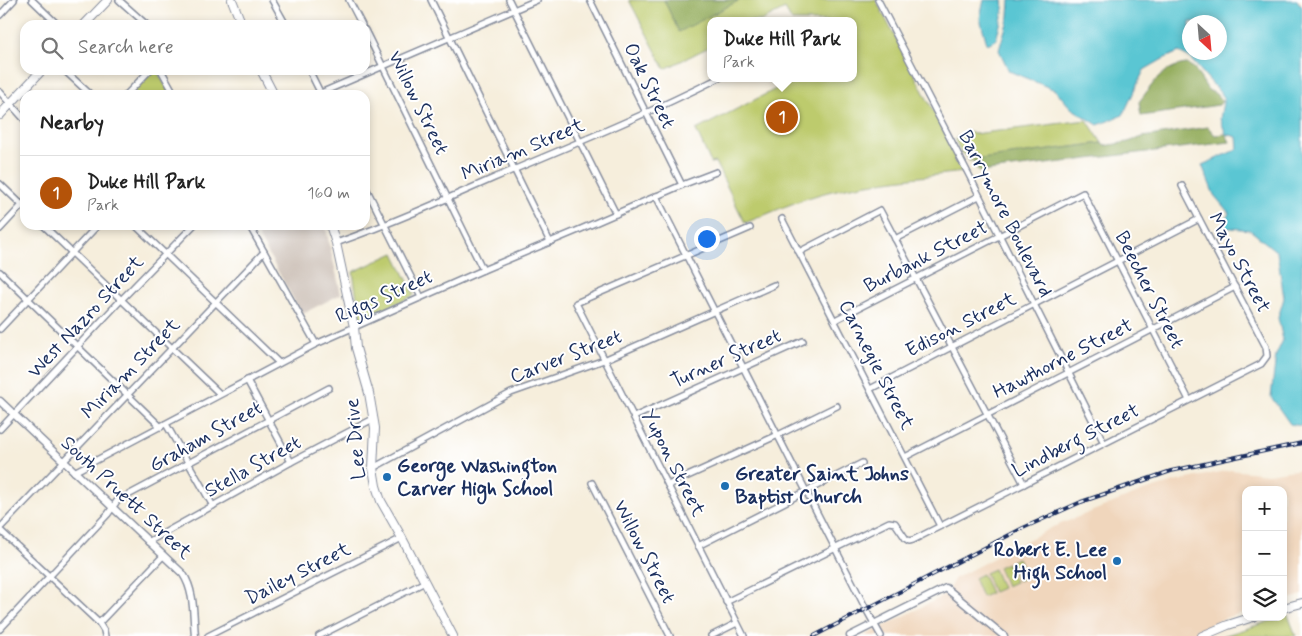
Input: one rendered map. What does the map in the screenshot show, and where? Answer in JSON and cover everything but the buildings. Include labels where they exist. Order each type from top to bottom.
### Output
[{"type":"main road","points":[[89,20],[108,0]]},
{"type":"main road","points":[[232,0],[240,20]]},
{"type":"main road","points":[[23,90],[37,75]]},
{"type":"main road","points":[[264,75],[271,90]]},
{"type":"main road","points":[[0,115],[20,93]]},
{"type":"main road","name":"Lee Drive","points":[[332,230],[354,327],[356,348],[370,393],[376,486],[381,501],[426,582],[453,636]]},
{"type":"main road","points":[[1287,607],[1302,603]]},
{"type":"main road","points":[[1202,636],[1242,620]]},
{"type":"street","points":[[0,15],[14,0]]},
{"type":"street","points":[[32,0],[53,20]]},
{"type":"street","points":[[119,0],[141,20]]},
{"type":"street","points":[[272,0],[283,20]]},
{"type":"street","points":[[350,0],[360,20]]},
{"type":"street","points":[[431,0],[550,242]]},
{"type":"street","points":[[509,0],[616,214]]},
{"type":"street","points":[[370,72],[537,0]]},
{"type":"street","name":"Oak Street","points":[[590,0],[682,185]]},
{"type":"street","name":"Barrymore Boulevard","points":[[878,0],[1104,443]]},
{"type":"street","name":"Willow Street","points":[[370,40],[483,270]]},
{"type":"street","points":[[69,75],[86,90]]},
{"type":"street","points":[[131,90],[145,75]]},
{"type":"street","points":[[164,75],[172,90]]},
{"type":"street","points":[[311,75],[317,90]]},
{"type":"street","points":[[328,90],[362,75]]},
{"type":"street","name":"Miriam Street","points":[[336,243],[385,226],[646,114],[712,82]]},
{"type":"street","points":[[0,92],[20,116]]},
{"type":"street","name":"Riggs Street","points":[[74,472],[316,344],[420,297],[716,172]]},
{"type":"street","points":[[0,184],[20,202]]},
{"type":"street","name":"Mayo Street","points":[[1182,186],[1266,347],[1266,356]]},
{"type":"street","name":"Burbank Street","points":[[835,320],[1083,193]]},
{"type":"street","name":"Beecher Street","points":[[1083,193],[1188,400]]},
{"type":"street","points":[[370,196],[420,297]]},
{"type":"street","points":[[656,196],[834,548],[881,636]]},
{"type":"street","points":[[896,239],[979,196]]},
{"type":"street","points":[[0,229],[20,209]]},
{"type":"street","points":[[799,252],[880,210],[1024,484]]},
{"type":"street","name":"Edison Street","points":[[870,389],[1199,219]]},
{"type":"street","name":"Carnegie Street","points":[[782,220],[940,526]]},
{"type":"street","points":[[685,255],[750,228]]},
{"type":"street","points":[[48,230],[220,394]]},
{"type":"street","points":[[0,329],[93,230]]},
{"type":"street","points":[[140,230],[279,363]]},
{"type":"street","name":"West Nazro Street","points":[[0,429],[189,230]]},
{"type":"street","points":[[252,230],[316,344]]},
{"type":"street","name":"Miriam Street","points":[[0,529],[264,252]]},
{"type":"street","name":"Yupon Street","points":[[685,255],[576,303],[744,636]]},
{"type":"street","points":[[0,272],[127,394],[164,425],[213,506]]},
{"type":"street","name":"Carver Street","points":[[374,468],[511,393],[604,360],[774,285]]},
{"type":"street","name":"Hawthorne Street","points":[[905,457],[1235,287]]},
{"type":"street","name":"Turner Street","points":[[634,417],[803,341]]},
{"type":"street","name":"Lindberg Street","points":[[834,548],[889,522],[893,522],[909,541],[1261,364],[1266,356]]},
{"type":"street","points":[[247,380],[291,462]]},
{"type":"street","name":"Graham Street","points":[[0,629],[113,509],[118,501],[329,388]]},
{"type":"street","name":"South Pruett Street","points":[[0,401],[183,574],[191,592],[196,636]]},
{"type":"street","points":[[668,485],[837,406]]},
{"type":"street","name":"Stella Street","points":[[148,542],[291,462],[373,419]]},
{"type":"street","points":[[698,546],[862,463]]},
{"type":"street","name":"Willow Street","points":[[592,483],[670,636]]},
{"type":"street","points":[[0,529],[99,623],[104,631],[104,636]]},
{"type":"street","name":"Dailey Street","points":[[208,636],[402,538]]},
{"type":"street","points":[[726,602],[834,548]]},
{"type":"street","points":[[99,623],[163,556]]},
{"type":"street","points":[[318,636],[426,582]]},
{"type":"street","points":[[850,636],[946,588],[1004,636]]},
{"type":"street","points":[[711,636],[737,624]]},
{"type":"shaded area","points":[[255,230],[326,230],[341,294],[302,314]]},
{"type":"shaded area","name":"Robert E. Lee High School","points":[[1302,469],[1302,595],[1287,600],[1287,486],[1242,486],[1242,613],[1225,618],[1188,636],[865,636],[945,595],[955,578],[1053,527],[1143,491],[1178,481],[1230,470],[1268,474]]},
{"type":"green space","points":[[629,0],[664,0],[679,31],[702,0],[876,0],[957,157],[954,160],[955,163],[960,163],[964,172],[881,182],[832,191],[799,201],[745,223],[715,162],[711,163],[696,130],[789,82],[857,82],[857,17],[790,17],[785,9],[769,17],[707,17],[707,48],[665,69]]},
{"type":"green space","points":[[664,0],[740,0],[707,17],[679,32]]},
{"type":"green space","points":[[1187,64],[1194,68],[1208,90],[1216,94],[1222,101],[1219,105],[1141,116],[1139,102],[1159,77],[1171,68]]},
{"type":"green space","points":[[149,75],[159,75],[168,90],[135,90]]},
{"type":"green space","points":[[1087,120],[1102,143],[969,161],[965,154],[961,153],[955,140],[968,131],[974,134]]},
{"type":"green space","points":[[1208,127],[1215,135],[1226,134],[1230,142],[979,172],[973,160],[1102,143],[1104,146],[1143,137]]},
{"type":"green space","points":[[394,253],[414,294],[413,296],[360,320],[353,272]]},
{"type":"green space","points":[[1018,558],[1027,577],[1018,581],[1010,562]]},
{"type":"green space","points":[[1007,563],[1015,582],[1006,586],[998,567]]},
{"type":"green space","points":[[994,569],[1002,588],[993,592],[985,573]]},
{"type":"green space","points":[[982,574],[991,593],[982,597],[974,578]]},
{"type":"green space","points":[[1287,615],[1296,636],[1223,636],[1270,621],[1287,621]]},
{"type":"water","points":[[984,0],[1003,0],[1004,9],[996,40],[987,44],[980,18]]},
{"type":"water","points":[[1010,0],[1297,0],[1302,7],[1302,426],[1290,424],[1271,397],[1276,355],[1283,340],[1278,318],[1284,298],[1277,252],[1250,230],[1222,227],[1229,213],[1214,195],[1202,165],[1238,149],[1237,137],[1226,134],[1220,119],[1224,97],[1192,60],[1227,60],[1227,15],[1182,15],[1182,54],[1179,52],[1144,70],[1123,115],[1098,125],[1071,108],[1055,90],[1009,71],[999,50],[1009,16]]},
{"type":"railway","points":[[814,636],[1023,528],[1081,502],[1171,471],[1302,443]]},
{"type":"place","name":"Duke Hill Park","points":[[782,117]]},
{"type":"place","name":"George Washington Carver High School","points":[[387,477]]},
{"type":"place","name":"Greater Saint Johns Baptist Church","points":[[725,486]]},
{"type":"place","name":"Robert E. Lee High School","points":[[1117,561]]}]
